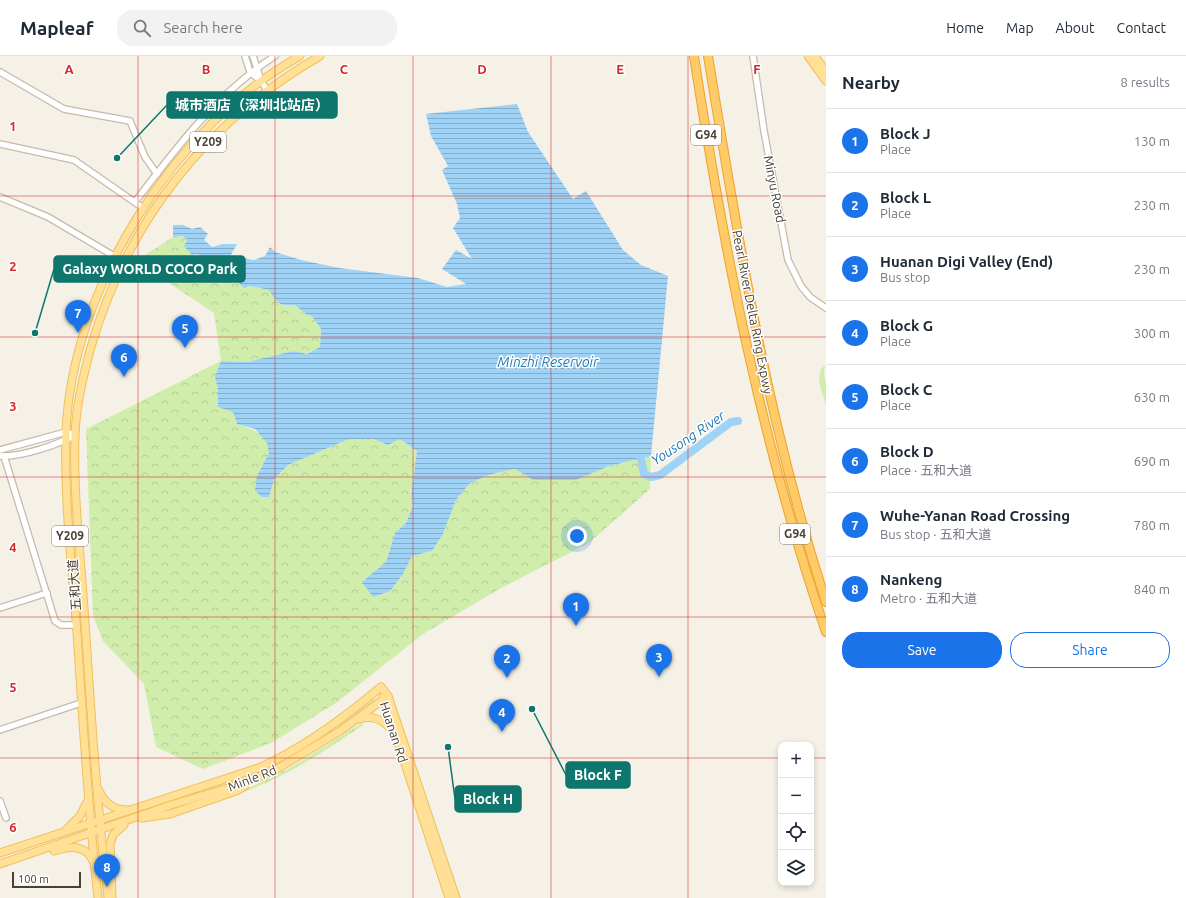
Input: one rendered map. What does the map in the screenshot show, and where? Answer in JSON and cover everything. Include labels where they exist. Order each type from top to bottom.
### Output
[{"type":"highway","name":"G94","points":[[694,56],[707,140],[732,275],[762,410],[796,540],[826,632]]},
{"type":"highway","name":"Pearl River Delta Ring Expwy","points":[[708,56],[743,269],[773,412],[806,536],[826,602]]},
{"type":"main road","name":"Y209","points":[[114,256],[143,208],[168,175],[208,128],[232,104],[261,81],[300,56]]},
{"type":"main road","name":"Y209","points":[[267,90],[320,56]]},
{"type":"main road","points":[[808,56],[826,81]]},
{"type":"main road","points":[[814,56],[826,72]]},
{"type":"main road","name":"五和大道","points":[[108,898],[96,780],[77,503],[75,435],[80,389],[105,304],[126,256],[156,206],[194,158],[240,111],[267,90]]},
{"type":"main road","name":"五和大道","points":[[98,898],[81,703],[68,502],[66,432],[71,386],[86,325],[114,256]]},
{"type":"main road","name":"Huanan Rd","points":[[382,687],[394,732],[449,898]]},
{"type":"main road","name":"Minle Rd","points":[[0,853],[242,774],[280,758],[335,723],[382,687]]},
{"type":"main road","name":"Huanan Rd","points":[[385,698],[456,898]]},
{"type":"main road","name":"Minle Rd","points":[[28,855],[256,778],[290,762],[385,698]]},
{"type":"main road","points":[[353,721],[365,718],[376,718],[385,722],[394,732]]},
{"type":"main road","points":[[96,780],[101,794],[110,806],[120,810],[134,809]]},
{"type":"main road","points":[[59,834],[68,829],[80,816],[87,803],[88,794]]},
{"type":"main road","points":[[112,898],[110,844],[116,831],[132,819]]},
{"type":"main road","points":[[25,845],[28,855]]},
{"type":"main road","points":[[0,864],[28,855],[74,847],[87,852],[94,865]]},
{"type":"street","points":[[245,56],[250,72],[261,81],[267,90]]},
{"type":"street","points":[[254,56],[261,81]]},
{"type":"street","points":[[135,202],[203,118],[250,72],[275,56]]},
{"type":"street","name":"Minyu Road","points":[[753,56],[764,131],[788,260],[801,286],[810,297],[826,308]]},
{"type":"street","points":[[0,72],[64,109],[130,120],[145,157],[157,174]]},
{"type":"street","points":[[0,144],[74,160],[143,208]]},
{"type":"street","points":[[0,197],[48,217],[114,256]]},
{"type":"street","points":[[0,448],[66,432],[75,435]]},
{"type":"street","points":[[75,435],[66,440],[14,456],[2,456],[58,624],[76,625]]},
{"type":"street","points":[[0,608],[47,593]]},
{"type":"street","points":[[0,730],[81,703]]},
{"type":"street","points":[[0,802],[6,818]]},
{"type":"green space","points":[[183,236],[206,265],[250,286],[269,290],[285,306],[295,305],[306,314],[312,315],[321,329],[320,347],[306,354],[293,351],[247,362],[222,361],[215,377],[218,390],[218,407],[233,412],[237,424],[254,430],[264,437],[267,442],[269,453],[257,476],[269,497],[274,479],[288,465],[349,439],[373,439],[388,445],[400,439],[417,451],[411,496],[413,506],[406,523],[395,533],[386,562],[362,582],[403,574],[412,556],[432,551],[443,534],[456,500],[469,484],[488,475],[515,469],[533,480],[576,480],[609,466],[651,456],[650,489],[589,543],[503,587],[423,634],[336,703],[271,743],[203,769],[156,747],[144,684],[103,641],[93,616],[86,429],[221,361],[214,313],[136,261],[173,237]]},
{"type":"green space","points":[[825,365],[824,374],[826,385],[826,405],[819,379],[821,369]]},
{"type":"green space","points":[[375,698],[367,706],[301,751],[271,767],[240,780],[294,753]]},
{"type":"green space","points":[[362,723],[363,725],[316,756],[284,774],[267,783],[232,796],[290,768]]},
{"type":"water","name":"Minzhi Reservoir","points":[[517,104],[528,132],[573,199],[586,191],[623,250],[641,265],[668,276],[651,456],[609,466],[576,480],[533,480],[515,469],[488,475],[469,484],[456,500],[443,534],[432,551],[412,556],[403,574],[390,591],[373,597],[362,582],[386,562],[395,533],[406,523],[413,506],[411,496],[417,451],[400,439],[388,445],[373,439],[349,439],[288,465],[274,479],[269,497],[261,497],[255,490],[257,476],[269,453],[267,443],[255,429],[237,424],[233,412],[218,407],[218,390],[215,377],[221,361],[247,362],[293,351],[307,354],[320,347],[321,329],[312,316],[306,314],[295,305],[282,305],[274,298],[269,290],[250,286],[244,288],[233,277],[221,281],[205,273],[206,265],[198,254],[192,255],[184,246],[187,240],[183,236],[173,237],[173,225],[183,225],[192,229],[200,227],[208,234],[204,240],[212,247],[223,244],[237,244],[227,262],[234,263],[243,258],[254,260],[265,256],[270,247],[275,252],[301,260],[339,268],[418,278],[447,287],[466,284],[442,269],[456,250],[472,259],[453,228],[460,218],[457,204],[442,170],[448,166],[431,136],[426,114]]},
{"type":"waterway","name":"Yousong River","points":[[641,459],[644,474],[651,477],[660,475],[731,422],[738,421]]},
{"type":"place","name":"城市酒店（深圳北站店）","points":[[117,158]]},
{"type":"place","name":"Galaxy WORLD COCO Park","points":[[35,333]]},
{"type":"place","name":"Wuhe-Yanan Road Crossing","points":[[78,333]]},
{"type":"place","name":"Block C","points":[[185,348]]},
{"type":"place","name":"Block D","points":[[124,377]]},
{"type":"place","name":"Block J","points":[[576,626]]},
{"type":"place","name":"Huanan Digi Valley (End)","points":[[659,677]]},
{"type":"place","name":"Block L","points":[[507,678]]},
{"type":"place","name":"Block F","points":[[532,709]]},
{"type":"place","name":"Block G","points":[[502,732]]},
{"type":"place","name":"Block H","points":[[448,747]]},
{"type":"place","name":"Nankeng","points":[[107,887]]}]
